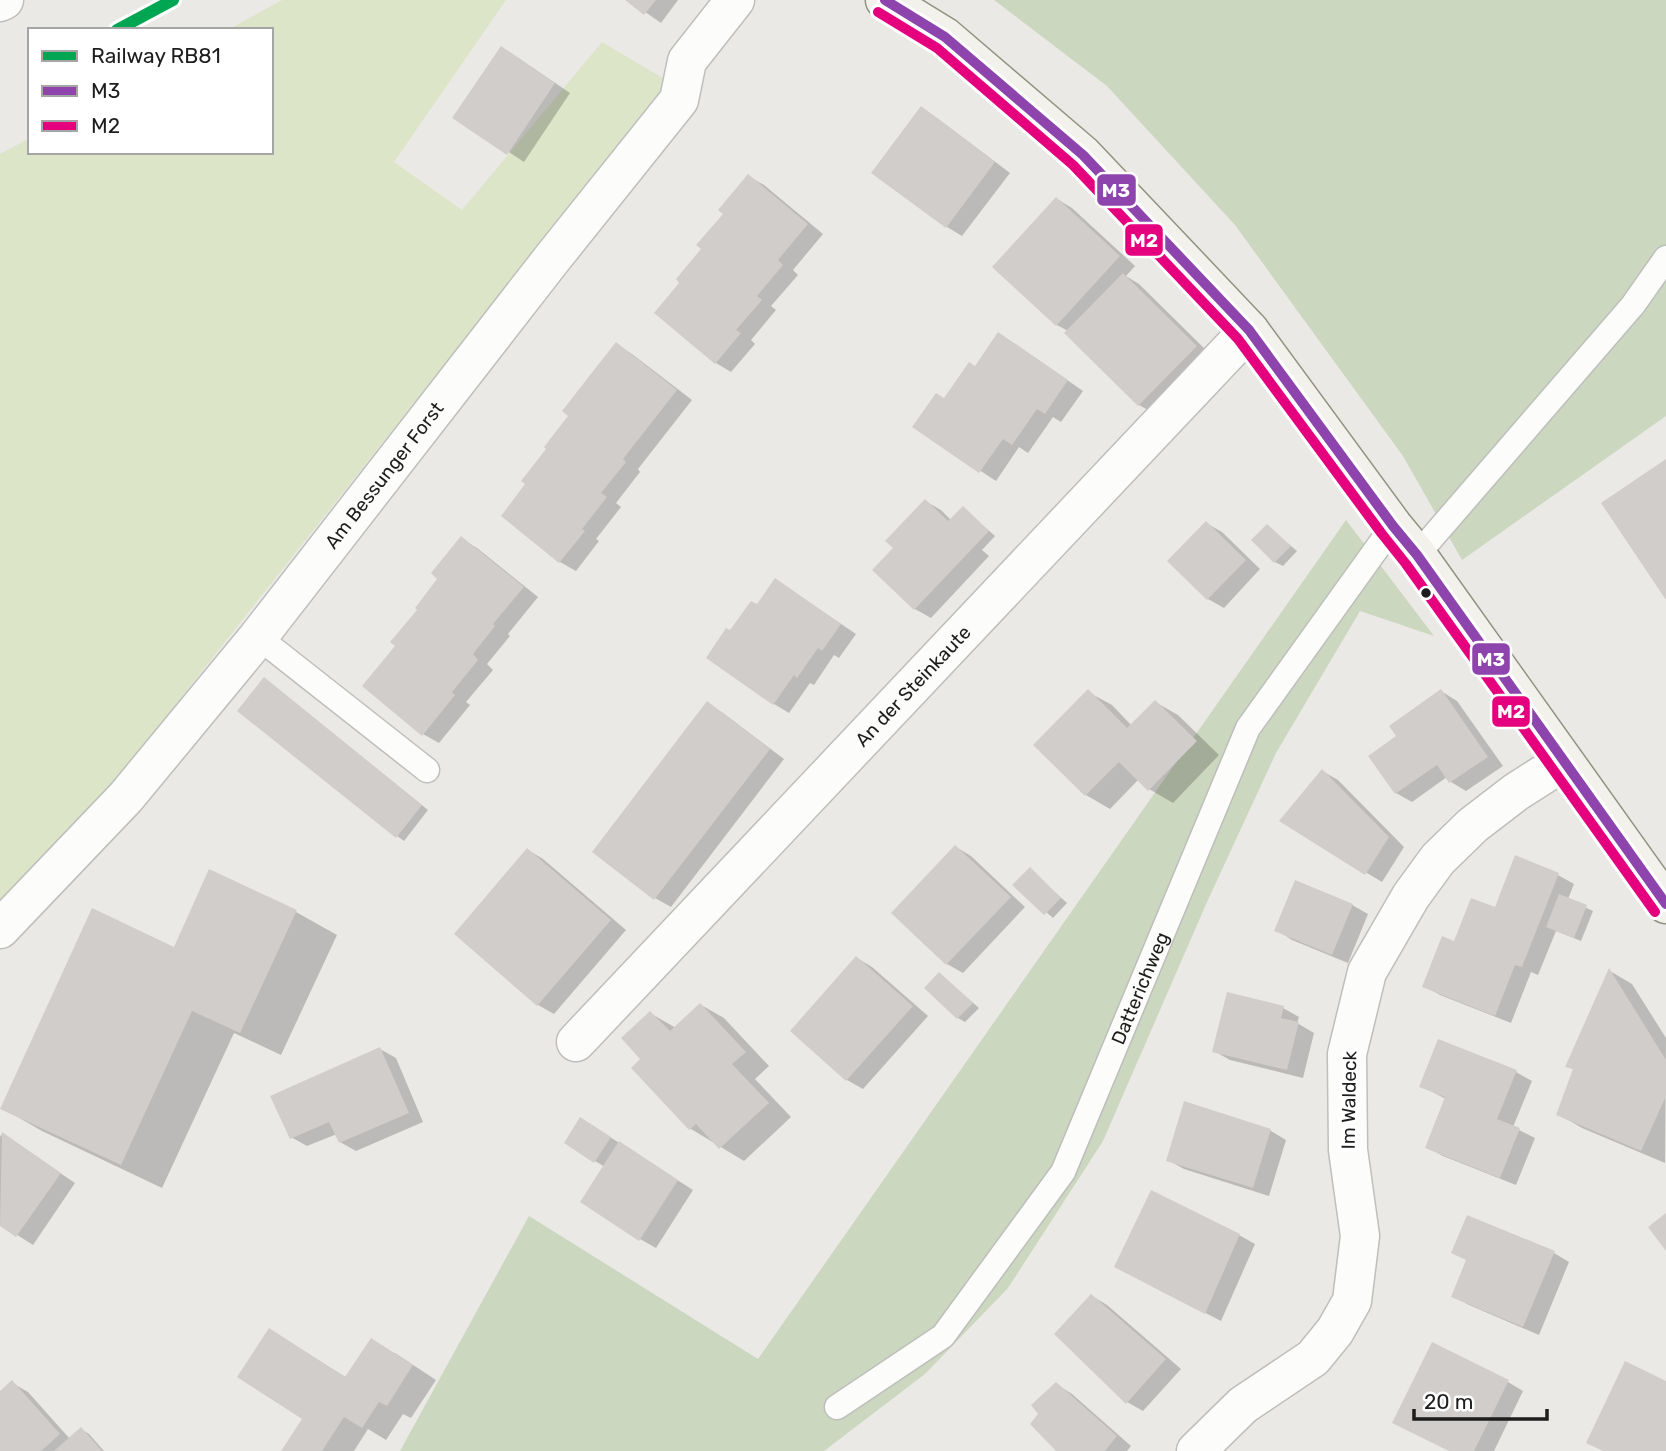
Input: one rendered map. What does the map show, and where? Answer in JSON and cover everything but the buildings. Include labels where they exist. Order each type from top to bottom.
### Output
[{"type":"street","name":"Am Bessunger Forst","points":[[0,929],[126,797],[258,637],[679,100],[687,61],[735,0]]},
{"type":"street","points":[[885,0],[945,37],[1083,155],[1249,330],[1392,526],[1417,555],[1666,904]]},
{"type":"street","name":"An der Steinkaute","points":[[576,1042],[1249,330]]},
{"type":"street","name":"Im Waldeck","points":[[1196,1451],[1243,1405],[1313,1358],[1335,1331],[1352,1301],[1360,1236],[1348,1150],[1347,1055],[1367,972],[1411,896],[1438,859],[1473,825],[1516,792],[1563,762]]},
{"type":"lane","points":[[1417,555],[1633,305],[1666,258]]},
{"type":"lane","name":"Datterichweg","points":[[838,1407],[943,1336],[1063,1172],[1248,727],[1392,526]]},
{"type":"lane","points":[[258,637],[427,770]]},
{"type":"green space","points":[[282,0],[506,0],[394,162],[462,210],[602,42],[668,81],[184,694],[0,938],[0,154],[28,139],[28,154],[273,154],[273,28],[232,28]]},
{"type":"green space","points":[[994,0],[1666,0],[1666,416],[1462,560],[1403,456],[1235,225],[1107,86]]},
{"type":"green space","points":[[1346,520],[1434,636],[1360,611],[1276,753],[1207,902],[1103,1141],[1008,1288],[925,1374],[824,1451],[400,1451],[529,1216],[758,1359]]},
{"type":"rail line","name":"RB81","points":[[121,28],[173,0]]},
{"type":"transit line","name":"M3","points":[[885,0],[945,37],[1083,155],[1249,330],[1417,555],[1666,904]]},
{"type":"transit line","name":"M2","points":[[878,12],[937,48],[1073,165],[1238,339],[1406,564],[1655,912]]}]
